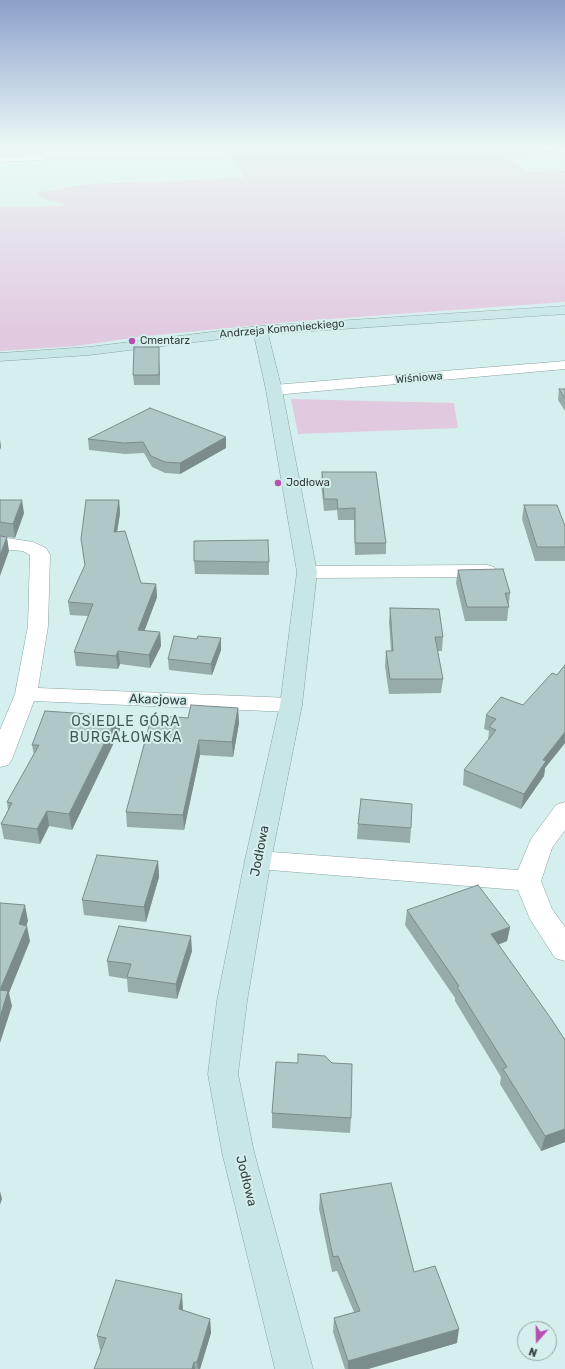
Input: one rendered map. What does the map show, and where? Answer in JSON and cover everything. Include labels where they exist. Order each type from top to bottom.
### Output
[{"type":"street","name":"Andrzeja Komonieckiego","points":[[0,358],[89,351],[260,330],[565,310]]},
{"type":"street","name":"Jodłowa","points":[[260,330],[274,390],[307,572],[291,705],[258,860],[232,1001],[223,1074],[238,1152],[294,1369]]},
{"type":"street","name":"Wiśniowa","points":[[274,390],[565,365]]},
{"type":"street","points":[[0,543],[26,546],[39,552],[40,555],[38,626],[26,694],[0,759]]},
{"type":"street","points":[[307,572],[496,571]]},
{"type":"street","name":"Akacjowa","points":[[26,694],[291,705]]},
{"type":"street","points":[[565,812],[540,846],[528,881],[540,912],[565,950]]},
{"type":"street","points":[[258,860],[528,881]]},
{"type":"shaded area","points":[[0,209],[565,209],[565,302],[301,321],[146,336],[76,346],[0,351]]},
{"type":"shaded area","points":[[291,399],[454,403],[458,428],[298,434]]},
{"type":"building","points":[[134,347],[159,347],[159,375],[133,375]]},
{"type":"building","points":[[559,389],[565,389],[565,398]]},
{"type":"building","points":[[150,408],[226,437],[180,463],[165,462],[151,456],[143,442],[124,443],[88,439]]},
{"type":"building","points":[[322,472],[376,472],[386,543],[355,543],[355,508],[338,509],[337,499],[324,499]]},
{"type":"building","points":[[0,500],[22,500],[13,524],[0,522]]},
{"type":"building","points":[[86,500],[119,500],[114,532],[125,531],[141,583],[156,584],[138,630],[160,632],[149,655],[118,651],[116,656],[74,652],[93,604],[68,602],[85,565],[81,539]]},
{"type":"building","points":[[524,505],[557,505],[565,526],[565,547],[537,547]]},
{"type":"building","points":[[0,536],[7,537],[0,555]]},
{"type":"building","points":[[268,540],[269,562],[194,561],[194,541]]},
{"type":"building","points":[[503,569],[510,593],[505,593],[509,607],[467,607],[458,570]]},
{"type":"building","points":[[390,608],[439,609],[443,637],[435,637],[443,679],[390,679],[386,651],[393,651]]},
{"type":"building","points":[[174,636],[197,639],[198,636],[221,638],[211,664],[168,659]]},
{"type":"building","points":[[565,665],[565,732],[543,760],[546,761],[524,794],[464,770],[496,730],[489,727],[496,719],[486,715],[501,697],[523,705],[552,673],[557,675]]},
{"type":"building","points":[[191,705],[238,708],[232,742],[199,740],[183,815],[126,812],[152,715],[188,718]]},
{"type":"building","points":[[45,711],[118,716],[69,814],[47,811],[37,829],[1,824],[12,803],[7,802],[39,745],[32,745]]},
{"type":"building","points":[[361,799],[412,804],[411,828],[358,824]]},
{"type":"building","points":[[97,855],[158,861],[144,907],[82,900]]},
{"type":"building","points":[[478,885],[510,927],[491,934],[565,1040],[565,1129],[545,1136],[503,1069],[507,1067],[457,987],[459,986],[407,910]]},
{"type":"building","points":[[0,903],[25,905],[19,924],[27,926],[0,990]]},
{"type":"building","points":[[119,926],[191,936],[176,984],[127,977],[131,964],[107,961]]},
{"type":"building","points":[[0,990],[8,991],[0,1017]]},
{"type":"building","points":[[298,1054],[325,1056],[332,1063],[352,1064],[351,1118],[272,1113],[276,1062],[298,1063]]},
{"type":"building","points":[[391,1183],[414,1272],[435,1266],[459,1329],[348,1361],[334,1318],[360,1311],[338,1256],[333,1257],[320,1194]]},
{"type":"building","points":[[116,1280],[182,1294],[179,1309],[210,1319],[197,1362],[194,1362],[192,1369],[94,1369],[106,1338],[97,1336]]},
{"type":"place","name":"Cmentarz","points":[[132,341]]},
{"type":"place","name":"Jodłowa","points":[[278,483]]},
{"type":"district","name":"OSIEDLE GÓRA BURGAŁOWSKA","points":[[126,730]]}]
